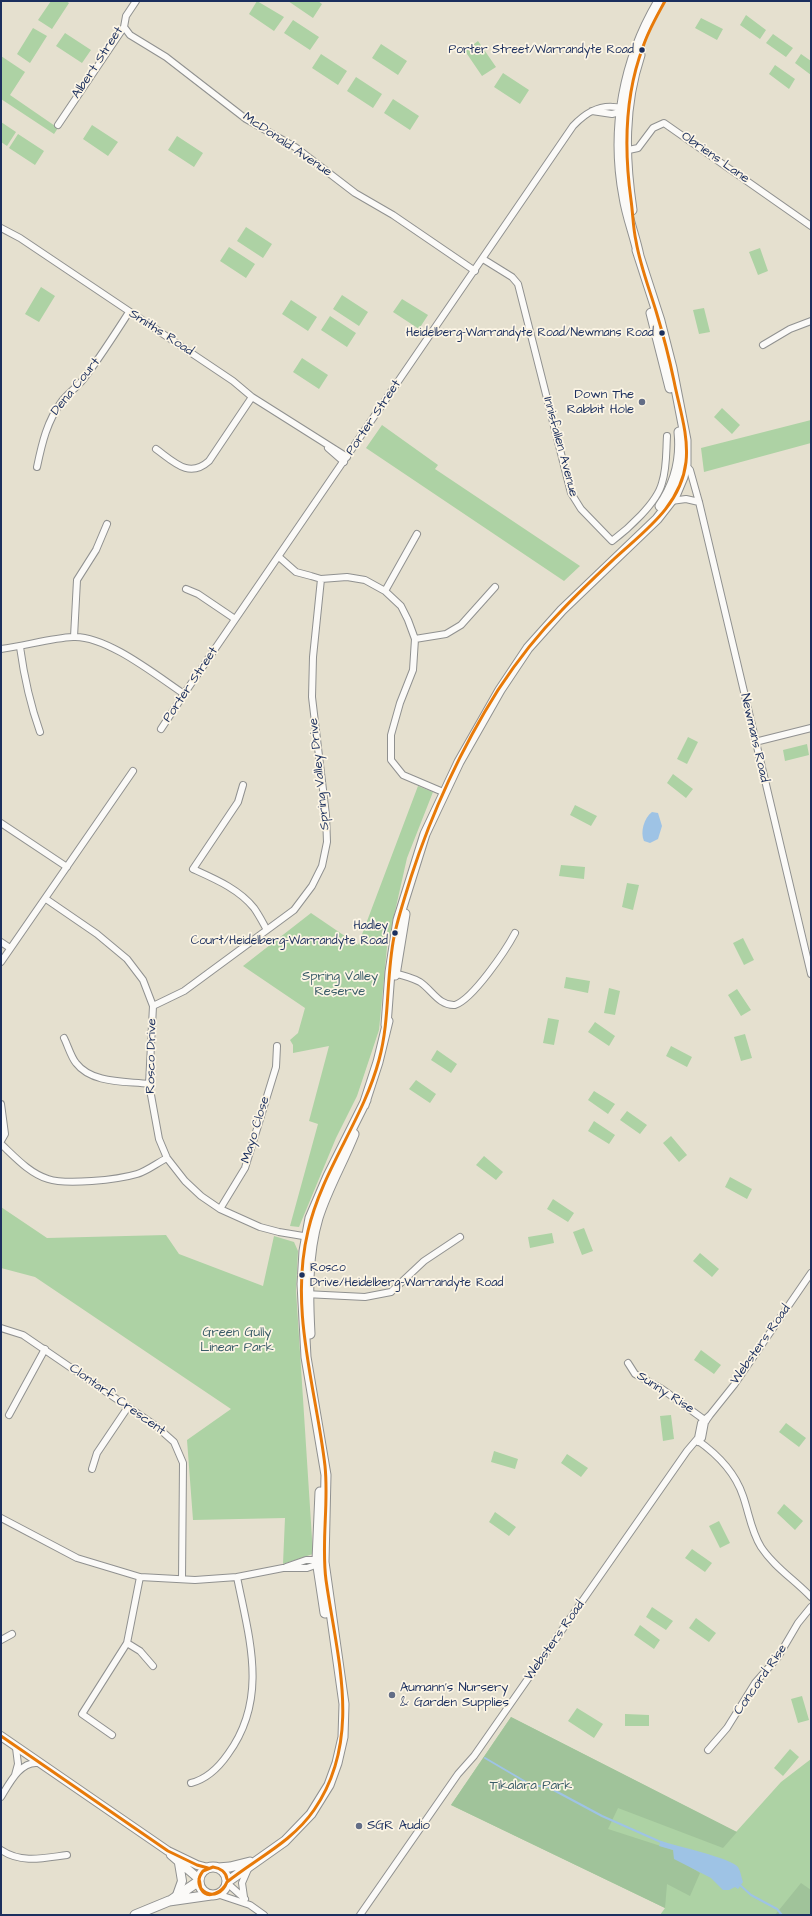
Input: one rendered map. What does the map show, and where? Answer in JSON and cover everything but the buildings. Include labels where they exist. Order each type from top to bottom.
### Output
[{"type":"main road","points":[[622,110],[634,54],[659,1]]},
{"type":"main road","points":[[622,110],[642,48],[665,1]]},
{"type":"main road","name":"Newmans Road","points":[[622,110],[624,196],[677,419],[683,463]]},
{"type":"main road","points":[[633,541],[643,534],[672,501],[680,485],[683,463]]},
{"type":"main road","points":[[135,1915],[169,1902],[215,1894],[223,1890],[227,1882],[254,1861],[278,1846],[303,1824],[329,1785],[337,1763],[343,1737],[344,1704],[339,1668],[326,1616],[320,1562],[319,1435],[306,1357],[305,1294],[310,1237],[310,1218],[320,1193],[366,1100],[378,1062],[386,1025],[393,973],[393,942],[408,887],[425,834],[443,792],[487,711],[528,648],[562,610],[633,541],[665,498],[683,463]]},
{"type":"main road","points":[[1,1736],[16,1748],[168,1851],[208,1868],[230,1867],[254,1861]]},
{"type":"main road","points":[[1,1740],[16,1748]]},
{"type":"main road","points":[[168,1851],[179,1863],[199,1880],[203,1891],[215,1894]]},
{"type":"main road","points":[[177,1895],[182,1881],[179,1863]]},
{"type":"main road","points":[[169,1902],[199,1880],[201,1873],[208,1868]]},
{"type":"main road","points":[[218,1868],[225,1873],[227,1882]]},
{"type":"street","name":"Albert Street","points":[[58,125],[124,27],[126,16],[136,1]]},
{"type":"street","name":"McDonald Avenue","points":[[124,27],[130,35],[166,57],[246,119],[295,148],[355,193],[394,215],[475,271]]},
{"type":"street","name":"Porter Street","points":[[161,729],[573,126],[585,114],[591,111],[608,106],[622,110]]},
{"type":"street","name":"Obriens Lane","points":[[622,151],[638,148],[654,128],[664,124],[811,226]]},
{"type":"street","name":"Smiths Road","points":[[1,228],[20,238],[233,381],[252,397],[319,440],[345,460]]},
{"type":"street","name":"Innisfallen Avenue","points":[[483,259],[512,277],[518,284],[570,494],[581,509],[612,541],[640,515],[659,492],[664,476],[667,436]]},
{"type":"street","name":"Dena Court","points":[[37,467],[41,443],[49,421],[62,400],[84,379],[98,360],[129,312]]},
{"type":"street","points":[[763,345],[790,329],[811,321]]},
{"type":"street","points":[[156,449],[185,468],[193,470],[201,467],[209,460],[252,397]]},
{"type":"street","name":"Newmans Road","points":[[683,463],[690,470],[699,502],[811,974]]},
{"type":"street","points":[[672,501],[686,499],[699,502]]},
{"type":"street","points":[[74,636],[77,580],[96,550],[107,524]]},
{"type":"street","points":[[385,591],[418,534]]},
{"type":"street","points":[[278,557],[296,572],[321,579],[347,577],[365,580],[385,591],[401,606],[416,639],[413,670],[400,703],[391,735],[392,760],[402,775],[443,792]]},
{"type":"street","name":"Spring Valley Drive","points":[[153,1006],[184,991],[294,910],[312,886],[322,866],[327,842],[326,815],[312,697],[313,657],[321,579]]},
{"type":"street","points":[[416,639],[446,634],[461,625],[495,587]]},
{"type":"street","points":[[186,589],[198,594],[236,619]]},
{"type":"street","points":[[1,649],[20,647],[74,636],[94,640],[121,652],[184,694]]},
{"type":"street","points":[[20,647],[24,677],[33,713],[40,732]]},
{"type":"street","points":[[755,742],[811,728]]},
{"type":"street","points":[[1,962],[46,899],[133,771]]},
{"type":"street","points":[[243,786],[238,802],[193,868],[228,886],[244,898],[254,909],[267,930]]},
{"type":"street","points":[[1,823],[67,867]]},
{"type":"street","name":"Rosco Drive","points":[[46,899],[96,934],[127,959],[143,980],[153,1006],[149,1084],[159,1139],[166,1158],[185,1181],[201,1196],[220,1209],[260,1227],[310,1237]]},
{"type":"street","points":[[393,973],[419,982],[442,1003],[455,1006],[466,998],[496,964],[516,933]]},
{"type":"street","points":[[1,942],[10,948]]},
{"type":"street","points":[[64,1038],[76,1063],[90,1074],[99,1078],[149,1084]]},
{"type":"street","name":"Mayo Close","points":[[220,1209],[245,1168],[276,1067],[277,1046]]},
{"type":"street","points":[[1,1104],[5,1134],[1,1142],[25,1167],[48,1179],[80,1182],[112,1180],[138,1174],[166,1158]]},
{"type":"street","points":[[305,1294],[365,1297],[391,1292],[424,1261],[460,1236]]},
{"type":"street","name":"Websters Road","points":[[360,1915],[458,1774],[474,1756],[687,1450],[696,1442],[701,1423],[734,1385],[811,1273]]},
{"type":"street","name":"Clontarf Crescent","points":[[1,1328],[23,1335],[45,1349],[166,1434],[174,1442],[183,1463],[182,1579]]},
{"type":"street","points":[[10,1415],[45,1349]]},
{"type":"street","name":"Sunny Rise","points":[[628,1363],[635,1374],[662,1389],[706,1418]]},
{"type":"street","points":[[92,1468],[97,1453],[128,1407]]},
{"type":"street","points":[[696,1442],[719,1458],[736,1480],[744,1496],[752,1528],[764,1551],[774,1563],[811,1597]]},
{"type":"street","points":[[1,1518],[77,1558],[140,1577],[182,1579],[237,1577],[282,1568],[307,1568],[320,1562]]},
{"type":"street","points":[[112,1735],[82,1714],[127,1643],[140,1577]]},
{"type":"street","points":[[191,1783],[205,1778],[224,1760],[239,1736],[250,1707],[253,1684],[253,1664],[237,1577]]},
{"type":"street","name":"Concord Rise","points":[[708,1750],[730,1724],[755,1683],[778,1657],[798,1623],[811,1607]]},
{"type":"street","points":[[1,1640],[12,1634]]},
{"type":"street","points":[[127,1643],[140,1651],[153,1666]]},
{"type":"street","points":[[1,1797],[14,1776],[18,1764],[16,1748]]},
{"type":"street","points":[[14,1776],[28,1764],[38,1763]]},
{"type":"street","points":[[1,1850],[20,1858],[30,1860],[67,1855]]},
{"type":"street","points":[[244,1897],[242,1883],[254,1861]]},
{"type":"street","points":[[227,1882],[244,1897],[250,1905],[264,1915]]},
{"type":"street","points":[[215,1894],[250,1905]]},
{"type":"green space","points":[[51,1],[66,1],[69,3],[52,29],[38,20]]},
{"type":"green space","points":[[257,1],[284,17],[274,31],[249,14]]},
{"type":"green space","points":[[288,1],[318,1],[322,4],[313,18]]},
{"type":"green space","points":[[746,15],[766,30],[760,39],[740,25]]},
{"type":"green space","points":[[701,18],[723,29],[717,40],[695,28]]},
{"type":"green space","points":[[293,20],[319,37],[310,50],[284,33]]},
{"type":"green space","points":[[33,28],[47,36],[30,63],[17,54]]},
{"type":"green space","points":[[65,33],[91,50],[82,63],[56,46]]},
{"type":"green space","points":[[773,34],[793,48],[786,57],[766,43]]},
{"type":"green space","points":[[478,41],[496,67],[482,76],[465,51]]},
{"type":"green space","points":[[381,44],[407,61],[398,75],[372,58]]},
{"type":"green space","points":[[321,54],[347,71],[338,85],[312,68]]},
{"type":"green space","points":[[801,54],[811,61],[811,75],[795,63]]},
{"type":"green space","points":[[1,56],[25,72],[10,95],[58,128],[54,134],[1,99]]},
{"type":"green space","points":[[775,65],[795,79],[789,89],[769,74]]},
{"type":"green space","points":[[503,73],[529,90],[520,104],[494,87]]},
{"type":"green space","points":[[356,77],[382,94],[373,108],[347,91]]},
{"type":"green space","points":[[393,99],[419,116],[410,130],[384,113]]},
{"type":"green space","points":[[1,122],[16,132],[7,146],[1,142]]},
{"type":"green space","points":[[92,125],[118,142],[108,156],[83,139]]},
{"type":"green space","points":[[18,134],[44,151],[35,165],[9,148]]},
{"type":"green space","points":[[177,136],[203,153],[194,167],[168,150]]},
{"type":"green space","points":[[246,227],[272,244],[263,258],[237,241]]},
{"type":"green space","points":[[229,247],[255,264],[246,278],[220,261]]},
{"type":"green space","points":[[760,248],[768,271],[758,275],[749,252]]},
{"type":"green space","points":[[41,287],[55,296],[39,322],[25,314]]},
{"type":"green space","points":[[342,295],[368,312],[359,326],[333,309]]},
{"type":"green space","points":[[402,299],[428,315],[419,329],[393,312]]},
{"type":"green space","points":[[291,300],[317,317],[308,331],[282,314]]},
{"type":"green space","points":[[704,308],[710,332],[699,334],[693,310]]},
{"type":"green space","points":[[330,316],[356,333],[347,347],[321,330]]},
{"type":"green space","points":[[302,358],[328,375],[319,389],[293,372]]},
{"type":"green space","points":[[722,408],[740,425],[732,434],[714,417]]},
{"type":"green space","points":[[811,420],[811,443],[704,472],[701,448]]},
{"type":"green space","points":[[382,425],[438,465],[435,469],[580,566],[564,581],[366,448]]},
{"type":"green space","points":[[688,737],[698,742],[687,764],[677,759]]},
{"type":"green space","points":[[807,744],[809,755],[785,761],[783,750]]},
{"type":"green space","points":[[673,774],[693,789],[686,798],[667,783]]},
{"type":"green space","name":"Spring Valley Reserve","points":[[418,786],[433,792],[407,858],[387,947],[379,1030],[357,1096],[336,1138],[299,1227],[290,1226],[318,1124],[309,1121],[329,1046],[293,1053],[293,1045],[290,1040],[298,1033],[305,1008],[243,966],[311,913],[358,945]]},
{"type":"green space","points":[[575,805],[597,816],[591,826],[570,815]]},
{"type":"green space","points":[[561,865],[585,867],[584,879],[559,876]]},
{"type":"green space","points":[[627,883],[639,885],[633,910],[622,907]]},
{"type":"green space","points":[[743,938],[754,960],[744,965],[733,943]]},
{"type":"green space","points":[[566,977],[590,981],[588,993],[564,988]]},
{"type":"green space","points":[[609,988],[620,991],[615,1015],[604,1013]]},
{"type":"green space","points":[[737,989],[751,1010],[741,1016],[728,995]]},
{"type":"green space","points":[[548,1018],[559,1020],[554,1045],[543,1043]]},
{"type":"green space","points":[[595,1022],[615,1036],[609,1046],[588,1032]]},
{"type":"green space","points":[[745,1034],[752,1058],[741,1061],[734,1037]]},
{"type":"green space","points":[[671,1046],[692,1057],[687,1067],[666,1056]]},
{"type":"green space","points":[[437,1050],[457,1064],[451,1073],[431,1060]]},
{"type":"green space","points":[[416,1080],[436,1094],[430,1103],[409,1089]]},
{"type":"green space","points":[[594,1091],[615,1104],[608,1114],[588,1100]]},
{"type":"green space","points":[[627,1111],[647,1125],[640,1134],[620,1120]]},
{"type":"green space","points":[[594,1121],[615,1135],[609,1144],[588,1131]]},
{"type":"green space","points":[[671,1136],[687,1155],[679,1162],[663,1143]]},
{"type":"green space","points":[[484,1156],[503,1172],[496,1180],[476,1165]]},
{"type":"green space","points":[[730,1177],[752,1189],[747,1199],[725,1187]]},
{"type":"green space","points":[[553,1199],[574,1213],[568,1222],[547,1209]]},
{"type":"green space","name":"Green Gully Linear Park","points":[[1,1207],[47,1238],[166,1235],[179,1254],[263,1286],[274,1236],[294,1242],[298,1251],[296,1290],[313,1554],[283,1564],[285,1518],[193,1520],[187,1440],[231,1409],[35,1277],[1,1268]]},
{"type":"green space","points":[[584,1228],[593,1251],[582,1255],[573,1232]]},
{"type":"green space","points":[[552,1233],[554,1243],[530,1248],[528,1237]]},
{"type":"green space","points":[[700,1253],[719,1269],[712,1277],[693,1261]]},
{"type":"green space","points":[[701,1350],[721,1365],[714,1374],[694,1360]]},
{"type":"green space","points":[[671,1415],[674,1439],[663,1441],[660,1416]]},
{"type":"green space","points":[[786,1423],[806,1438],[799,1447],[779,1432]]},
{"type":"green space","points":[[494,1451],[518,1459],[515,1469],[491,1462]]},
{"type":"green space","points":[[567,1454],[588,1468],[581,1477],[561,1463]]},
{"type":"green space","points":[[784,1504],[803,1521],[795,1530],[777,1513]]},
{"type":"green space","points":[[495,1512],[516,1527],[509,1536],[489,1522]]},
{"type":"green space","points":[[719,1521],[730,1543],[720,1548],[709,1526]]},
{"type":"green space","points":[[692,1549],[712,1563],[705,1572],[685,1558]]},
{"type":"green space","points":[[652,1607],[673,1621],[666,1630],[646,1617]]},
{"type":"green space","points":[[696,1618],[716,1633],[709,1642],[689,1628]]},
{"type":"green space","points":[[640,1625],[660,1640],[654,1649],[634,1635]]},
{"type":"green space","points":[[802,1696],[809,1720],[798,1723],[791,1699]]},
{"type":"green space","points":[[577,1708],[603,1724],[594,1738],[568,1721]]},
{"type":"green space","points":[[625,1714],[649,1715],[649,1726],[625,1726]]},
{"type":"green space","name":"Tikalara Park","points":[[511,1717],[736,1832],[781,1782],[811,1759],[811,1915],[660,1915],[665,1908],[451,1805]]},
{"type":"green space","name":"Tikalara Park","points":[[511,1717],[737,1832],[723,1848],[618,1808],[608,1829],[673,1850],[689,1866],[700,1873],[690,1896],[667,1884],[665,1908],[451,1805]]},
{"type":"green space","points":[[790,1749],[799,1757],[783,1776],[774,1768]]},
{"type":"green space","points":[[801,1883],[811,1890],[811,1915],[775,1915]]},
{"type":"water","points":[[652,812],[658,813],[662,826],[658,839],[650,843],[644,841],[642,834],[645,821]]},
{"type":"water","points":[[661,1841],[715,1856],[733,1864],[738,1867],[743,1882],[738,1889],[735,1887],[729,1890],[723,1890],[711,1878],[674,1859],[673,1850],[659,1846]]},
{"type":"waterway","points":[[485,1758],[531,1785],[548,1787],[602,1816],[663,1843]]},
{"type":"waterway","points":[[739,1884],[751,1895],[777,1909],[782,1915]]},
{"type":"transit line","points":[[227,1882],[285,1841],[305,1821],[314,1810],[329,1783],[338,1755],[342,1727],[340,1668],[326,1580],[324,1552],[326,1494],[325,1466],[306,1349],[301,1290],[303,1261],[308,1231],[314,1209],[332,1166],[363,1103],[379,1060],[385,1030],[394,937],[411,877],[428,829],[448,781],[484,712],[505,679],[520,658],[553,619],[659,517],[669,505],[683,478],[687,452],[685,431],[666,346],[638,250],[635,236],[627,162],[627,123],[632,85],[645,41],[665,1]]},
{"type":"transit line","points":[[1,1736],[168,1851],[197,1865],[208,1868]]},
{"type":"transit line","points":[[227,1879],[222,1871],[213,1867],[203,1871],[199,1878],[199,1884],[206,1893],[211,1894],[217,1893],[223,1889],[227,1882]]},
{"type":"transit line","points":[[199,1879],[201,1889],[207,1894],[219,1891],[227,1882]]},
{"type":"place","name":"Porter Street/Warrandyte Road","points":[[642,50]]},
{"type":"place","name":"Heidelberg-Warrandyte Road/Newmans Road","points":[[662,333]]},
{"type":"place","name":"Down The Rabbit Hole","points":[[642,402]]},
{"type":"place","name":"Hadley Court/Heidelberg-Warrandyte Road","points":[[395,933]]},
{"type":"place","name":"Rosco Drive/Heidelberg-Warrandyte Road","points":[[302,1275]]},
{"type":"place","name":"Aumann's Nursery & Garden Supplies","points":[[392,1695]]},
{"type":"place","name":"SGR Audio","points":[[359,1826]]}]
